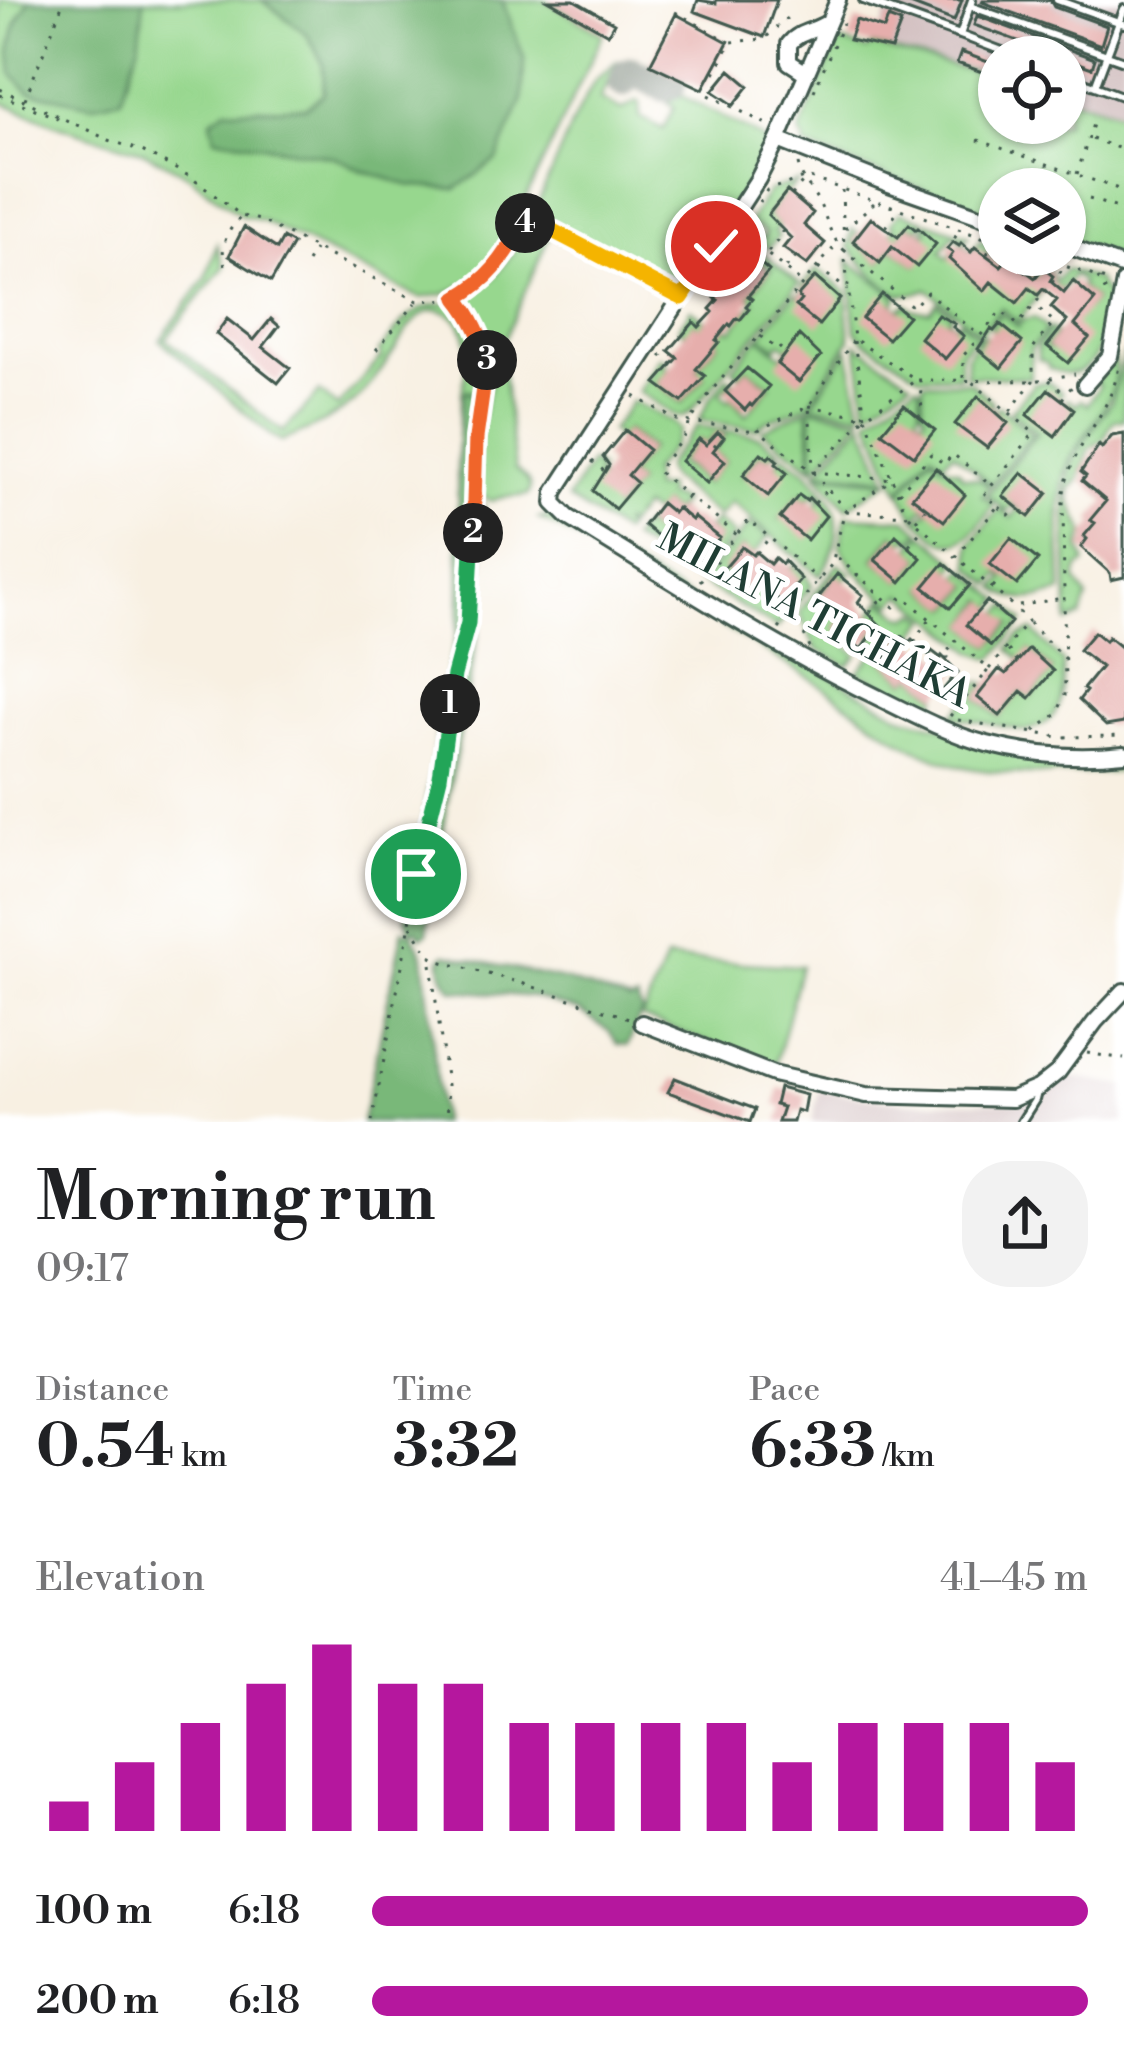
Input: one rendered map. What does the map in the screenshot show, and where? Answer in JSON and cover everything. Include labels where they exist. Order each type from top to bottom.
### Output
[{"type":"street","points":[[682,298],[778,140],[806,73],[835,24],[838,0]]},
{"type":"street","points":[[806,73],[789,62],[789,44],[798,34],[835,24]]},
{"type":"street","points":[[778,140],[978,216]]},
{"type":"street","points":[[1086,253],[1124,267]]},
{"type":"street","points":[[1084,380],[1110,356],[1121,283]]},
{"type":"street","name":"MILANA TICHÁKA","points":[[682,298],[555,492],[556,508],[772,640],[943,729],[1054,757],[1124,754]]},
{"type":"street","points":[[642,1022],[772,1074],[866,1095],[1012,1099],[1038,1088],[1058,1072],[1094,1022],[1124,991]]},
{"type":"lane","points":[[1057,0],[1122,24]]},
{"type":"lane","points":[[870,1],[978,42]]},
{"type":"lane","points":[[960,35],[971,3],[1124,62]]},
{"type":"lane","points":[[1095,86],[1124,9]]},
{"type":"lane","points":[[1086,83],[1124,97]]},
{"type":"lane","points":[[457,298],[481,285],[528,218],[682,298]]},
{"type":"lane","points":[[1021,1122],[1038,1088]]},
{"type":"path","points":[[24,101],[64,0]]},
{"type":"path","points":[[674,12],[731,42],[764,39],[788,17]]},
{"type":"path","points":[[808,103],[835,24]]},
{"type":"path","points":[[715,73],[731,42]]},
{"type":"path","points":[[0,92],[142,151],[189,176],[242,216],[260,220],[418,301],[457,298],[484,347],[488,366],[476,438],[468,623],[454,675],[440,777],[416,874],[372,1122]]},
{"type":"path","points":[[0,92],[79,125]]},
{"type":"path","points":[[709,95],[750,116]]},
{"type":"path","points":[[1078,168],[1093,124]]},
{"type":"path","points":[[1089,138],[1124,150]]},
{"type":"path","points":[[977,140],[1056,168]]},
{"type":"path","points":[[796,154],[802,180],[820,203],[837,244],[913,307],[927,292],[980,336]]},
{"type":"path","points":[[757,206],[767,190],[807,177],[978,236]]},
{"type":"path","points":[[1086,178],[1124,191]]},
{"type":"path","points":[[792,195],[802,180]]},
{"type":"path","points":[[842,189],[853,347],[865,417],[907,515],[1014,607],[1065,659]]},
{"type":"path","points":[[1089,199],[1124,210]]},
{"type":"path","points":[[844,230],[876,201]]},
{"type":"path","points":[[810,210],[820,203]]},
{"type":"path","points":[[886,227],[900,209]]},
{"type":"path","points":[[225,265],[225,239],[242,216]]},
{"type":"path","points":[[920,230],[928,219]]},
{"type":"path","points":[[757,230],[746,222],[740,231],[802,283]]},
{"type":"path","points":[[767,254],[782,231]]},
{"type":"path","points":[[954,236],[963,243]]},
{"type":"path","points":[[737,535],[656,471],[728,371],[837,244]]},
{"type":"path","points":[[308,262],[315,248]]},
{"type":"path","points":[[786,269],[797,256]]},
{"type":"path","points":[[817,267],[848,290]]},
{"type":"path","points":[[1086,272],[1121,283]]},
{"type":"path","points":[[962,380],[964,356],[1001,311],[1018,325],[1057,276]]},
{"type":"path","points":[[704,286],[717,297]]},
{"type":"path","points":[[1047,289],[1056,296]]},
{"type":"path","points":[[897,307],[903,299]]},
{"type":"path","points":[[376,350],[418,301]]},
{"type":"path","points":[[1009,412],[1034,381],[1033,348],[1054,322],[1034,305]]},
{"type":"path","points":[[1052,325],[1059,330]]},
{"type":"path","points":[[759,334],[786,352]]},
{"type":"path","points":[[854,339],[918,380],[1084,380]]},
{"type":"path","points":[[633,395],[677,420],[758,430],[809,406],[854,339]]},
{"type":"path","points":[[660,354],[672,364]]},
{"type":"path","points":[[1030,734],[1050,721],[1065,696],[1063,498],[1078,448],[1111,400],[1122,354]]},
{"type":"path","points":[[728,371],[738,379]]},
{"type":"path","points":[[1048,379],[1066,394]]},
{"type":"path","points":[[813,472],[865,417],[918,380]]},
{"type":"path","points":[[918,380],[922,412],[918,417]]},
{"type":"path","points":[[972,380],[995,405],[1034,434],[984,495],[1009,515],[1016,507]]},
{"type":"path","points":[[809,406],[865,417]]},
{"type":"path","points":[[809,406],[813,472]]},
{"type":"path","points":[[714,446],[727,427]]},
{"type":"path","points":[[758,430],[813,472],[846,511],[907,515]]},
{"type":"path","points":[[776,460],[784,451]]},
{"type":"path","points":[[898,494],[931,454],[944,464],[952,454],[992,486]]},
{"type":"path","points":[[590,460],[604,471]]},
{"type":"path","points":[[813,472],[892,479]]},
{"type":"path","points":[[778,631],[832,564],[846,511],[892,479]]},
{"type":"path","points":[[815,503],[826,489]]},
{"type":"path","points":[[678,509],[689,496]]},
{"type":"path","points":[[956,557],[998,506]]},
{"type":"path","points":[[915,521],[925,508]]},
{"type":"path","points":[[706,526],[714,516]]},
{"type":"path","points":[[698,583],[749,520],[819,580]]},
{"type":"path","points":[[909,545],[923,529]]},
{"type":"path","points":[[757,554],[770,537]]},
{"type":"path","points":[[835,555],[894,607],[903,596],[989,669]]},
{"type":"path","points":[[788,565],[795,558]]},
{"type":"path","points":[[956,572],[963,564]]},
{"type":"path","points":[[849,581],[854,574]]},
{"type":"path","points":[[992,588],[1001,578]]},
{"type":"path","points":[[870,612],[882,598]]},
{"type":"path","points":[[1014,607],[1064,598]]},
{"type":"path","points":[[998,610],[1006,601]]},
{"type":"path","points":[[794,610],[810,648],[794,640]]},
{"type":"path","points":[[915,642],[930,619]]},
{"type":"path","points":[[949,717],[985,679],[1028,621]]},
{"type":"path","points":[[946,659],[957,640]]},
{"type":"path","points":[[1006,648],[1017,661]]},
{"type":"path","points":[[940,714],[1030,734],[1084,739],[1124,736]]},
{"type":"path","points":[[410,924],[430,956],[448,1122]]},
{"type":"path","points":[[430,956],[642,1022]]},
{"type":"path","points":[[1073,1052],[1124,1059]]},
{"type":"shaded area","points":[[892,0],[1124,0],[1124,117],[1086,106],[1086,36],[978,36],[978,78],[873,51]]},
{"type":"shaded area","points":[[1065,1076],[1124,1086],[1124,1122],[812,1122],[819,1091],[905,1102],[1035,1102]]},
{"type":"green space","points":[[0,0],[30,0],[16,23],[144,0],[262,0],[307,34],[323,63],[324,93],[306,107],[225,109],[215,137],[335,157],[408,185],[456,189],[497,160],[524,58],[502,0],[545,0],[603,34],[519,213],[484,275],[445,294],[420,298],[260,220],[242,216],[189,176],[142,151],[0,102]]},
{"type":"green space","points":[[30,0],[144,0],[139,46],[121,98],[92,105],[28,91],[12,73],[10,52],[16,23]]},
{"type":"green space","points":[[262,0],[502,0],[524,58],[522,101],[497,160],[456,189],[408,185],[335,157],[215,137],[211,120],[226,109],[306,107],[324,93],[323,63],[307,34]]},
{"type":"green space","points":[[838,41],[978,73],[978,144],[1086,144],[1086,102],[1124,114],[1124,260],[1086,246],[1086,168],[978,168],[978,208],[804,146],[801,129]]},
{"type":"green space","points":[[617,61],[625,65],[618,79],[611,76],[600,99],[622,110],[637,101],[640,117],[663,129],[674,107],[668,103],[677,93],[762,138],[766,146],[744,193],[677,289],[534,212],[595,80]]},
{"type":"green space","points":[[797,182],[768,215],[780,225],[775,232],[779,236],[768,249],[744,230],[747,225],[763,239],[766,233],[749,222],[769,191]]},
{"type":"green space","points":[[900,212],[924,220],[918,228],[925,233],[928,222],[969,236],[964,242],[954,235],[941,251],[948,258],[961,243],[971,251],[978,242],[978,276],[1054,277],[1017,322],[1001,308],[980,333],[927,289],[912,294],[892,290],[848,246],[852,229],[858,234],[853,241],[880,262],[892,247],[917,266],[929,240],[909,224],[897,239],[890,233],[895,227],[891,223]]},
{"type":"green space","points":[[537,231],[550,234],[500,349],[515,469],[530,487],[528,495],[492,501],[477,494],[479,435],[490,359],[469,313],[467,297],[495,276],[524,237]]},
{"type":"green space","points":[[740,235],[799,283],[691,411],[676,416],[638,391],[660,357],[669,371],[656,383],[682,403],[705,377],[696,369],[719,342],[694,323],[686,334],[679,328],[691,309],[720,334],[727,327],[732,330],[755,302],[749,296],[771,269],[744,249],[736,261],[725,259]]},
{"type":"green space","points":[[217,244],[224,267],[166,339],[283,432],[320,392],[337,407],[382,357],[379,352],[402,324],[417,311],[439,304],[453,303],[476,335],[481,360],[479,401],[473,393],[462,394],[467,351],[464,331],[451,315],[431,311],[407,330],[374,380],[347,408],[282,441],[271,435],[160,340],[206,278]]},
{"type":"green space","points":[[848,260],[898,297],[893,304],[900,309],[906,304],[930,311],[937,302],[951,314],[948,319],[955,324],[959,320],[978,336],[960,353],[960,376],[920,376],[865,341],[856,331]]},
{"type":"green space","points":[[817,269],[846,292],[850,339],[808,405],[756,429],[699,420],[727,377],[733,381],[720,393],[746,415],[771,385],[747,368],[740,375],[733,369],[759,337],[783,356],[789,348],[780,343],[776,347],[761,335]]},
{"type":"green space","points":[[1060,276],[1072,276],[1061,290],[1050,289]]},
{"type":"green space","points":[[1074,276],[1097,280],[1110,302],[1105,329],[1088,365],[1065,373],[1038,359],[1037,347],[1051,329],[1056,334],[1046,347],[1051,349],[1095,300],[1080,287],[1082,282]]},
{"type":"green space","points":[[1001,313],[1018,327],[1023,320],[1034,318],[1047,329],[1031,348],[1030,378],[966,376],[967,355],[983,335],[988,338],[993,332],[990,327]]},
{"type":"green space","points":[[857,344],[911,381],[867,411]]},
{"type":"green space","points":[[848,349],[862,414],[812,405]]},
{"type":"green space","points":[[1124,353],[1124,420],[1115,420],[1104,439],[1090,448],[1078,481],[1070,489],[1069,499],[1085,533],[1080,548],[1086,563],[1076,580],[1087,598],[1081,617],[1068,622],[1066,491],[1071,466],[1112,401]]},
{"type":"green space","points":[[1114,359],[1111,392],[1064,477],[1062,592],[1012,597],[996,588],[1005,578],[1000,574],[992,585],[971,567],[970,545],[999,509],[1011,518],[1018,509],[1013,505],[1007,511],[987,495],[1037,433],[1011,411],[1034,383],[1048,382],[1062,393],[1058,398],[1065,403],[1068,399],[1076,405],[1081,400],[1087,405],[1099,386],[1095,382]]},
{"type":"green space","points":[[923,382],[970,382],[993,402],[990,405],[996,410],[999,406],[1032,434],[991,484],[953,452],[944,462],[931,452],[899,491],[869,418],[917,384],[920,409],[916,415],[922,419],[926,414]]},
{"type":"green space","points":[[468,390],[478,402],[470,487],[486,513],[479,630],[427,933],[421,937],[417,930],[411,931],[406,917],[458,628],[458,444],[462,394]]},
{"type":"green space","points":[[632,401],[680,430],[652,471],[653,489],[666,487],[666,496],[682,501],[673,513],[662,504],[653,514],[643,507],[628,525],[623,523],[622,533],[568,499],[591,462],[600,469],[596,474],[615,509],[637,483],[628,475],[650,448],[626,430],[619,438],[611,431]]},
{"type":"green space","points":[[811,408],[861,418],[815,468]]},
{"type":"green space","points":[[808,409],[812,467],[762,430]]},
{"type":"green space","points":[[863,422],[887,478],[818,471]]},
{"type":"green space","points":[[697,426],[725,430],[707,445],[699,439],[679,464],[705,484],[725,461],[713,451],[729,431],[759,436],[781,452],[774,451],[768,458],[760,453],[743,475],[776,464],[784,455],[823,490],[807,501],[799,495],[781,518],[814,507],[826,493],[837,524],[831,556],[820,576],[731,502],[718,517],[670,478],[665,469],[668,462]]},
{"type":"green space","points":[[931,456],[989,486],[982,496],[994,505],[972,533],[957,542],[949,543],[932,533],[918,520],[929,511],[924,508],[915,518],[901,493]]},
{"type":"green space","points":[[818,474],[888,481],[847,508]]},
{"type":"green space","points":[[551,515],[902,716],[1075,762],[1073,772],[1124,766],[1124,771],[1060,774],[1012,773],[968,768],[932,756],[897,738],[778,658],[539,519]]},
{"type":"green space","points":[[846,516],[907,519],[920,531],[903,543],[894,534],[874,559],[901,581],[921,558],[909,550],[923,533],[958,563],[925,588],[951,608],[971,586],[958,577],[965,569],[1001,600],[994,609],[985,600],[967,625],[991,646],[1012,624],[999,615],[1008,606],[1024,621],[993,659],[974,652],[903,594],[893,604],[864,580],[840,547]]},
{"type":"green space","points":[[716,520],[734,535],[698,581],[631,539],[644,525],[669,546],[675,540],[701,560],[719,538],[709,528]]},
{"type":"green space","points":[[750,523],[768,537],[753,556],[742,547],[723,570],[748,590],[756,582],[781,602],[800,579],[789,570],[794,565],[812,586],[777,628],[701,583]]},
{"type":"green space","points":[[838,564],[850,573],[843,581],[835,574],[817,597],[843,619],[836,628],[858,655],[848,666],[816,649],[799,612]]},
{"type":"green space","points":[[883,600],[902,616],[918,612],[928,619],[908,643],[900,636],[882,659],[907,681],[913,675],[938,696],[930,708],[858,672],[880,646],[871,637],[880,625],[870,616]]},
{"type":"green space","points":[[1033,631],[1063,662],[1061,696],[1054,714],[1025,731],[952,716],[981,682],[987,684],[977,697],[999,717],[1021,691],[1031,698],[1053,670],[1029,650],[1022,660],[1009,649]]},
{"type":"green space","points":[[403,929],[412,934],[424,955],[441,1122],[362,1122]]},
{"type":"green space","points":[[446,954],[637,1000],[642,1011],[628,1045],[618,1044],[609,1031],[579,1011],[533,997],[454,990],[442,972],[441,959]]},
{"type":"green space","points":[[666,959],[801,966],[775,1067],[642,1018]]},
{"type":"building","points":[[548,0],[574,0],[614,23],[608,34]]},
{"type":"building","points":[[698,0],[777,0],[764,37],[694,11]]},
{"type":"building","points":[[900,0],[962,0],[954,21]]},
{"type":"building","points":[[1050,0],[1054,7],[1107,26],[1101,45],[982,2]]},
{"type":"building","points":[[676,14],[728,42],[703,89],[650,64]]},
{"type":"building","points":[[977,16],[1032,36],[1004,36],[974,25]]},
{"type":"building","points":[[888,18],[901,23],[891,49],[849,40],[856,20],[884,29]]},
{"type":"building","points":[[961,52],[978,58],[978,70],[957,63]]},
{"type":"building","points":[[730,70],[749,86],[734,105],[713,91]]},
{"type":"building","points":[[787,191],[813,213],[804,225],[825,243],[807,265],[783,248],[791,238],[768,215]]},
{"type":"building","points":[[871,218],[898,237],[909,224],[936,244],[917,267],[892,247],[880,263],[853,241]]},
{"type":"building","points":[[244,227],[277,249],[283,238],[293,244],[271,282],[229,256]]},
{"type":"building","points":[[953,242],[971,252],[978,249],[978,276],[1053,276],[1050,281],[1064,293],[1073,281],[1095,300],[1075,325],[1089,338],[1068,363],[1047,346],[1067,321],[1051,307],[1057,300],[1043,289],[1038,295],[1029,288],[1017,303],[991,282],[984,291],[949,259],[953,253],[947,249]]},
{"type":"building","points":[[745,249],[769,271],[748,296],[752,299],[746,306],[749,309],[729,324],[696,369],[705,376],[682,402],[656,383],[678,358],[669,351],[694,322],[699,327],[713,312],[715,298],[728,284],[721,279]]},
{"type":"building","points":[[815,277],[840,299],[819,325],[796,306],[801,300],[798,296]]},
{"type":"building","points":[[882,294],[908,316],[888,339],[862,318]]},
{"type":"building","points":[[938,315],[955,324],[964,336],[945,359],[920,338]]},
{"type":"building","points":[[227,319],[254,340],[271,319],[279,326],[263,347],[290,368],[278,383],[216,334]]},
{"type":"building","points":[[1000,324],[1022,342],[1001,368],[978,349]]},
{"type":"building","points":[[799,335],[821,356],[799,382],[777,364]]},
{"type":"building","points":[[747,368],[769,386],[745,410],[725,391]]},
{"type":"building","points":[[1048,389],[1074,409],[1055,436],[1027,415]]},
{"type":"building","points":[[978,396],[1008,423],[987,448],[955,424]]},
{"type":"building","points":[[904,405],[935,430],[914,456],[882,432]]},
{"type":"building","points":[[625,430],[649,450],[628,475],[637,483],[615,509],[593,491],[609,465],[603,457]]},
{"type":"building","points":[[718,432],[724,437],[713,451],[725,461],[707,483],[681,461],[699,439],[706,445]]},
{"type":"building","points":[[1124,434],[1124,577],[1111,580],[1110,573],[1081,547],[1095,523],[1090,520],[1106,501],[1082,481],[1086,476],[1081,472],[1099,445],[1102,448],[1112,436]]},
{"type":"building","points":[[761,453],[771,455],[787,473],[768,496],[743,475]]},
{"type":"building","points":[[936,468],[965,495],[944,521],[912,497]]},
{"type":"building","points":[[1022,473],[1048,493],[1029,517],[1003,496]]},
{"type":"building","points":[[799,495],[809,498],[826,516],[807,540],[780,518]]},
{"type":"building","points":[[661,503],[673,513],[677,508],[694,517],[720,538],[701,560],[675,540],[670,547],[644,525]]},
{"type":"building","points":[[896,535],[921,558],[901,582],[875,560]]},
{"type":"building","points":[[1011,538],[1038,560],[1017,585],[990,564]]},
{"type":"building","points":[[742,547],[770,564],[775,558],[784,561],[801,579],[782,602],[756,582],[749,591],[723,569]]},
{"type":"building","points":[[944,563],[970,585],[950,608],[924,587]]},
{"type":"building","points":[[837,574],[863,595],[858,602],[880,625],[861,649],[835,628],[843,619],[818,598]]},
{"type":"building","points":[[987,601],[1011,622],[991,646],[966,625]]},
{"type":"building","points":[[1094,632],[1124,650],[1124,723],[1106,726],[1079,700],[1101,667],[1079,650]]},
{"type":"building","points":[[902,636],[929,655],[932,651],[942,656],[958,672],[938,696],[913,675],[908,681],[883,660]]},
{"type":"building","points":[[1029,649],[1053,671],[1030,698],[1021,691],[1000,716],[977,697],[999,669],[1006,674]]},
{"type":"building","points":[[675,1078],[755,1109],[750,1122],[668,1092]]},
{"type":"building","points":[[779,1088],[806,1095],[803,1112],[796,1110],[793,1122],[778,1122],[783,1107],[775,1105]]},
{"type":"taxiway","points":[[622,82],[632,71],[665,87],[671,85]]},
{"type":"route","points":[[416,874],[440,777],[454,675],[468,623],[476,438],[488,366],[484,347],[457,298],[481,285],[528,218],[682,298],[716,246]]}]
